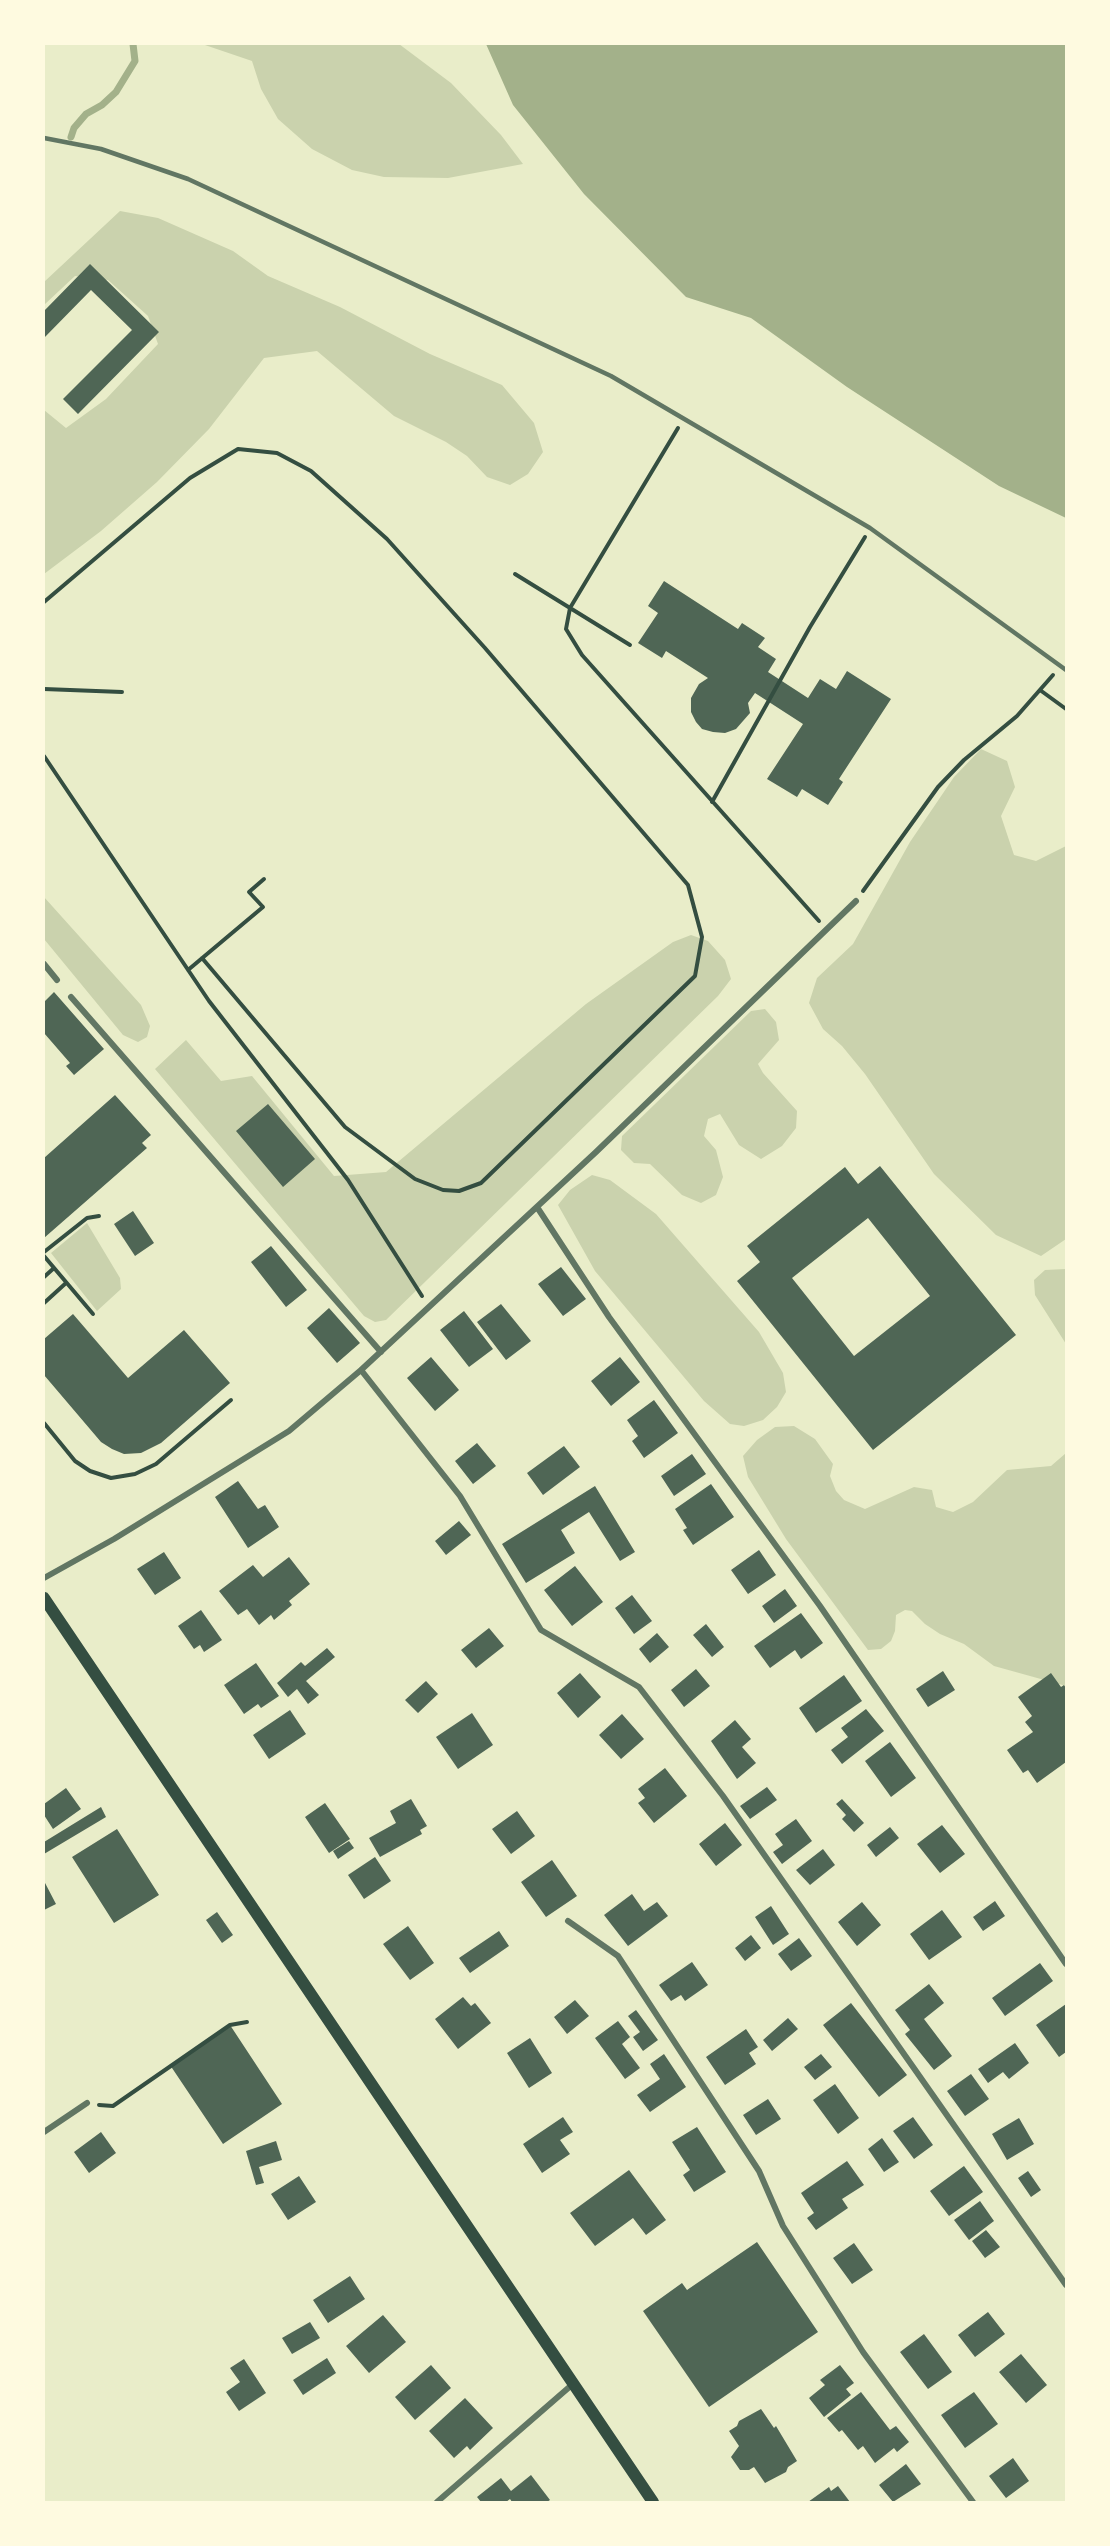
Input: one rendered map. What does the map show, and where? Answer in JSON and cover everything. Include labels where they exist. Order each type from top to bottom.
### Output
[{"type":"main road","points":[[44,1598],[653,2502]]},
{"type":"street","points":[[44,1578],[114,1539],[289,1431],[381,1352],[537,1207],[856,901]]},
{"type":"street","points":[[44,964],[57,980]]},
{"type":"street","points":[[71,997],[381,1352]]},
{"type":"street","points":[[537,1207],[609,1317],[820,1606],[1066,1964]]},
{"type":"street","points":[[361,1370],[460,1496],[541,1630],[639,1687],[716,1787],[1066,2285]]},
{"type":"street","points":[[568,1921],[618,1956],[759,2171],[783,2226],[863,2352],[973,2502]]},
{"type":"street","points":[[44,2132],[87,2103]]},
{"type":"street","points":[[437,2502],[574,2383]]},
{"type":"lane","points":[[44,138],[101,149],[188,178],[611,376],[870,528],[1060,668],[1066,670]]},
{"type":"path","points":[[683,419],[570,608],[566,629],[582,655],[826,930]]},
{"type":"path","points":[[44,602],[190,478],[238,448],[277,453],[310,471],[387,539],[485,648],[688,885],[702,937],[695,976],[481,1183],[459,1191],[443,1190],[415,1179],[345,1127],[202,958]]},
{"type":"path","points":[[712,802],[810,627],[870,528]]},
{"type":"path","points":[[515,574],[630,645]]},
{"type":"path","points":[[856,901],[938,787],[964,760],[1017,716],[1060,668]]},
{"type":"path","points":[[44,689],[122,692]]},
{"type":"path","points":[[1040,690],[1066,709]]},
{"type":"path","points":[[44,756],[188,970],[348,1180],[429,1306]]},
{"type":"path","points":[[188,970],[263,907],[249,892],[264,879]]},
{"type":"path","points":[[93,1314],[44,1254],[87,1218],[99,1216]]},
{"type":"path","points":[[44,1276],[54,1268]]},
{"type":"path","points":[[44,1303],[66,1283]]},
{"type":"path","points":[[44,1423],[75,1461],[90,1472],[111,1478],[135,1474],[156,1464],[231,1400]]},
{"type":"path","points":[[87,2103],[113,2106],[230,2025],[247,2022]]},
{"type":"shaded area","points":[[202,44],[399,44],[451,83],[501,135],[523,164],[448,178],[384,177],[352,170],[312,149],[278,119],[261,89],[252,61]]},
{"type":"shaded area","points":[[486,44],[1066,44],[1066,518],[999,486],[847,387],[751,318],[686,297],[584,194],[513,105]]},
{"type":"shaded area","points":[[120,211],[158,218],[233,251],[268,276],[340,307],[430,354],[502,385],[534,423],[543,452],[528,474],[510,485],[487,477],[467,456],[446,442],[394,416],[317,351],[264,358],[209,429],[157,482],[101,531],[44,574],[44,410],[66,428],[106,399],[158,344],[148,316],[108,280],[75,276],[44,305],[44,282]]},
{"type":"shaded area","points":[[981,749],[1007,761],[1015,787],[1001,816],[1014,855],[1036,861],[1066,846],[1066,1239],[1041,1256],[996,1235],[934,1174],[865,1074],[842,1046],[823,1029],[809,1003],[817,978],[853,944],[910,842],[954,777]]},
{"type":"shaded area","points":[[44,897],[141,1005],[150,1026],[147,1037],[138,1042],[123,1035],[44,939]]},
{"type":"shaded area","points":[[691,935],[708,941],[725,960],[731,979],[718,996],[386,1320],[375,1322],[364,1316],[155,1069],[186,1040],[221,1081],[252,1076],[334,1176],[386,1172],[586,1004],[673,942]]},
{"type":"shaded area","points":[[765,1009],[776,1022],[779,1040],[758,1064],[763,1073],[797,1111],[796,1128],[782,1146],[761,1159],[739,1145],[720,1114],[708,1119],[704,1136],[716,1150],[723,1177],[716,1195],[701,1203],[682,1195],[650,1164],[634,1163],[621,1150],[622,1136],[751,1011]]},
{"type":"shaded area","points":[[592,1175],[610,1180],[656,1214],[759,1332],[783,1373],[786,1392],[777,1407],[763,1420],[744,1426],[730,1424],[704,1401],[595,1271],[558,1205],[570,1190]]},
{"type":"shaded area","points":[[87,1223],[120,1278],[121,1289],[97,1311],[51,1253]]},
{"type":"shaded area","points":[[1066,1269],[1066,1344],[1035,1295],[1034,1280],[1045,1270]]},
{"type":"shaded area","points":[[794,1426],[815,1439],[833,1464],[830,1476],[836,1491],[844,1500],[865,1509],[914,1487],[932,1490],[936,1507],[953,1512],[973,1502],[1007,1470],[1051,1466],[1066,1453],[1066,1686],[994,1666],[964,1644],[940,1634],[925,1624],[912,1611],[905,1610],[896,1615],[895,1631],[891,1641],[881,1649],[868,1650],[786,1539],[748,1477],[743,1456],[757,1440],[775,1427]]},
{"type":"building","points":[[90,264],[159,332],[78,414],[63,399],[132,330],[91,290],[44,338],[44,311]]},
{"type":"building","points":[[664,581],[738,629],[742,623],[765,638],[758,647],[776,659],[768,672],[808,698],[820,679],[836,689],[847,671],[891,699],[839,779],[843,782],[828,805],[802,789],[797,797],[767,779],[803,724],[755,693],[748,703],[750,713],[736,729],[725,733],[702,729],[691,712],[691,698],[699,684],[708,678],[666,651],[662,658],[638,643],[658,613],[648,606]]},
{"type":"building","points":[[54,992],[104,1049],[74,1075],[66,1066],[70,1063],[44,1033],[44,1002]]},
{"type":"building","points":[[115,1095],[151,1135],[142,1143],[147,1148],[44,1238],[44,1158]]},
{"type":"building","points":[[268,1104],[315,1159],[283,1187],[236,1131]]},
{"type":"building","points":[[880,1166],[1016,1335],[873,1450],[737,1281],[760,1262],[747,1246],[845,1167],[858,1184]],"holes":[[[868,1218],[930,1296],[854,1356],[792,1278]]]},
{"type":"building","points":[[133,1211],[154,1243],[135,1256],[114,1224]]},
{"type":"building","points":[[271,1246],[307,1290],[286,1307],[251,1262]]},
{"type":"building","points":[[561,1267],[586,1299],[563,1316],[538,1284]]},
{"type":"building","points":[[501,1304],[531,1341],[506,1360],[477,1322]]},
{"type":"building","points":[[329,1308],[360,1343],[337,1363],[307,1328]]},
{"type":"building","points":[[464,1311],[493,1349],[469,1367],[440,1330]]},
{"type":"building","points":[[73,1314],[128,1378],[184,1330],[230,1383],[161,1443],[141,1453],[124,1454],[112,1449],[101,1442],[44,1375],[44,1339]]},
{"type":"building","points":[[431,1357],[459,1390],[435,1411],[407,1378]]},
{"type":"building","points":[[620,1357],[640,1382],[611,1406],[591,1381]]},
{"type":"building","points":[[654,1400],[678,1433],[644,1458],[632,1441],[638,1436],[627,1420]]},
{"type":"building","points":[[477,1443],[496,1466],[473,1484],[455,1461]]},
{"type":"building","points":[[564,1446],[580,1467],[543,1495],[527,1473]]},
{"type":"building","points":[[692,1454],[706,1474],[674,1496],[661,1476]]},
{"type":"building","points":[[238,1481],[258,1509],[265,1505],[279,1527],[248,1548],[215,1497]]},
{"type":"building","points":[[711,1484],[734,1517],[693,1545],[683,1530],[687,1528],[675,1509]]},
{"type":"building","points":[[595,1486],[635,1552],[620,1561],[589,1512],[561,1530],[575,1553],[526,1583],[502,1544]]},
{"type":"building","points":[[459,1521],[471,1535],[446,1555],[435,1541]]},
{"type":"building","points":[[759,1550],[776,1575],[748,1594],[731,1570]]},
{"type":"building","points":[[164,1552],[181,1578],[155,1595],[137,1569]]},
{"type":"building","points":[[289,1557],[310,1584],[289,1601],[292,1605],[274,1620],[271,1615],[259,1625],[247,1609],[238,1615],[219,1591],[253,1565],[263,1577]]},
{"type":"building","points":[[575,1566],[603,1602],[572,1626],[544,1590]]},
{"type":"building","points":[[785,1589],[797,1606],[774,1623],[762,1606]]},
{"type":"building","points":[[632,1595],[652,1621],[634,1634],[615,1608]]},
{"type":"building","points":[[201,1610],[222,1640],[204,1652],[200,1645],[194,1649],[178,1626]]},
{"type":"building","points":[[801,1613],[823,1643],[801,1659],[795,1650],[770,1668],[754,1646]]},
{"type":"building","points":[[706,1624],[724,1647],[712,1657],[693,1635]]},
{"type":"building","points":[[489,1628],[504,1646],[476,1668],[461,1650]]},
{"type":"building","points":[[657,1633],[669,1647],[650,1663],[639,1649]]},
{"type":"building","points":[[327,1648],[335,1657],[306,1681],[319,1695],[308,1704],[297,1689],[288,1697],[277,1683],[301,1662],[305,1666]]},
{"type":"building","points":[[256,1663],[279,1696],[261,1708],[258,1704],[244,1714],[224,1685]]},
{"type":"building","points":[[696,1669],[710,1686],[684,1707],[671,1690]]},
{"type":"building","points":[[943,1671],[955,1690],[928,1707],[916,1689]]},
{"type":"building","points":[[580,1673],[601,1697],[578,1718],[557,1693]]},
{"type":"building","points":[[1051,1673],[1061,1687],[1064,1685],[1066,1688],[1066,1762],[1037,1783],[1028,1770],[1023,1773],[1007,1750],[1033,1732],[1025,1722],[1032,1716],[1018,1697]]},
{"type":"building","points":[[844,1675],[862,1701],[816,1733],[799,1708]]},
{"type":"building","points":[[426,1681],[438,1694],[418,1713],[405,1700]]},
{"type":"building","points":[[866,1709],[884,1731],[842,1764],[831,1750],[848,1737],[841,1728]]},
{"type":"building","points":[[290,1710],[306,1734],[269,1759],[253,1735]]},
{"type":"building","points":[[472,1713],[493,1745],[458,1769],[436,1737]]},
{"type":"building","points":[[622,1714],[644,1739],[621,1759],[599,1735]]},
{"type":"building","points":[[735,1720],[751,1739],[742,1747],[756,1763],[737,1779],[711,1741]]},
{"type":"building","points":[[890,1742],[916,1778],[891,1797],[865,1761]]},
{"type":"building","points":[[665,1768],[687,1796],[654,1823],[638,1803],[645,1798],[638,1789]]},
{"type":"building","points":[[767,1787],[777,1800],[750,1819],[740,1806]]},
{"type":"building","points":[[66,1788],[81,1809],[53,1829],[44,1815],[44,1804]]},
{"type":"building","points":[[411,1799],[427,1826],[420,1830],[422,1834],[380,1857],[369,1838],[396,1823],[390,1811]]},
{"type":"building","points":[[842,1799],[864,1823],[854,1832],[842,1819],[846,1815],[836,1804]]},
{"type":"building","points":[[325,1803],[350,1839],[329,1853],[305,1817]]},
{"type":"building","points":[[101,1807],[106,1817],[44,1854],[44,1842]]},
{"type":"building","points":[[517,1811],[535,1836],[511,1854],[492,1829]]},
{"type":"building","points":[[796,1819],[812,1841],[782,1864],[773,1852],[783,1845],[775,1834]]},
{"type":"building","points":[[725,1823],[742,1845],[716,1866],[699,1844]]},
{"type":"building","points":[[942,1825],[965,1854],[940,1873],[917,1844]]},
{"type":"building","points":[[890,1827],[899,1838],[876,1857],[867,1845]]},
{"type":"building","points":[[117,1829],[159,1895],[114,1923],[72,1857]]},
{"type":"building","points":[[349,1841],[354,1848],[338,1859],[333,1851]]},
{"type":"building","points":[[823,1849],[835,1865],[810,1885],[796,1870]]},
{"type":"building","points":[[375,1857],[391,1881],[364,1899],[348,1875]]},
{"type":"building","points":[[552,1860],[577,1896],[546,1917],[521,1882]]},
{"type":"building","points":[[44,1881],[56,1904],[44,1910]]},
{"type":"building","points":[[632,1894],[644,1911],[657,1902],[668,1916],[628,1946],[604,1915]]},
{"type":"building","points":[[995,1901],[1005,1916],[983,1931],[973,1917]]},
{"type":"building","points":[[862,1902],[881,1925],[857,1946],[838,1922]]},
{"type":"building","points":[[771,1906],[789,1934],[773,1945],[755,1917]]},
{"type":"building","points":[[942,1910],[962,1937],[929,1960],[910,1934]]},
{"type":"building","points":[[217,1912],[233,1935],[222,1943],[206,1920]]},
{"type":"building","points":[[408,1926],[434,1963],[410,1980],[383,1944]]},
{"type":"building","points":[[499,1931],[509,1946],[470,1973],[459,1958]]},
{"type":"building","points":[[751,1935],[761,1948],[745,1961],[735,1948]]},
{"type":"building","points":[[799,1938],[812,1956],[791,1971],[778,1954]]},
{"type":"building","points":[[692,1962],[708,1985],[685,2001],[681,1995],[671,2001],[659,1985]]},
{"type":"building","points":[[1040,1963],[1053,1981],[1005,2016],[992,1998]]},
{"type":"building","points":[[929,1984],[944,2003],[924,2019],[952,2056],[934,2070],[905,2034],[910,2030],[895,2010]]},
{"type":"building","points":[[463,1997],[471,2006],[475,2003],[491,2023],[458,2049],[435,2019]]},
{"type":"building","points":[[575,2000],[589,2016],[567,2034],[554,2017]]},
{"type":"building","points":[[851,2003],[907,2075],[879,2097],[823,2025]]},
{"type":"building","points":[[1066,2004],[1066,2052],[1059,2057],[1036,2025]]},
{"type":"building","points":[[636,2010],[658,2040],[643,2051],[633,2037],[640,2032],[628,2016]]},
{"type":"building","points":[[788,2018],[798,2029],[772,2051],[763,2040]]},
{"type":"building","points":[[618,2021],[630,2037],[622,2044],[640,2068],[625,2079],[595,2038]]},
{"type":"building","points":[[230,2025],[282,2104],[223,2144],[170,2065]]},
{"type":"building","points":[[746,2029],[758,2047],[749,2053],[756,2064],[725,2085],[706,2057]]},
{"type":"building","points":[[530,2038],[552,2073],[529,2088],[507,2053]]},
{"type":"building","points":[[1015,2043],[1029,2063],[1009,2079],[1003,2072],[988,2083],[978,2069]]},
{"type":"building","points":[[664,2054],[686,2087],[650,2112],[637,2095],[660,2079],[650,2064]]},
{"type":"building","points":[[821,2054],[832,2067],[815,2080],[804,2067]]},
{"type":"building","points":[[971,2074],[989,2099],[965,2116],[947,2091]]},
{"type":"building","points":[[835,2084],[859,2118],[838,2134],[813,2100]]},
{"type":"building","points":[[768,2099],[781,2119],[756,2135],[743,2115]]},
{"type":"building","points":[[563,2117],[573,2132],[560,2140],[570,2154],[542,2173],[523,2144]]},
{"type":"building","points":[[913,2117],[933,2145],[914,2159],[893,2131]]},
{"type":"building","points":[[1019,2118],[1034,2144],[1007,2160],[992,2134]]},
{"type":"building","points":[[697,2127],[726,2172],[694,2192],[683,2175],[690,2170],[672,2142]]},
{"type":"building","points":[[101,2132],[116,2153],[89,2173],[74,2152]]},
{"type":"building","points":[[882,2138],[899,2162],[884,2172],[868,2149]]},
{"type":"building","points":[[276,2141],[282,2160],[259,2167],[264,2183],[256,2185],[246,2151]]},
{"type":"building","points":[[847,2161],[864,2185],[842,2199],[848,2208],[816,2230],[807,2218],[814,2213],[801,2193]]},
{"type":"building","points":[[964,2166],[983,2192],[949,2216],[930,2191]]},
{"type":"building","points":[[629,2170],[666,2220],[646,2235],[633,2218],[595,2246],[570,2213]]},
{"type":"building","points":[[1028,2171],[1041,2190],[1031,2197],[1018,2178]]},
{"type":"building","points":[[299,2176],[316,2202],[288,2220],[271,2194]]},
{"type":"building","points":[[980,2201],[994,2221],[969,2240],[954,2220]]},
{"type":"building","points":[[986,2230],[1000,2247],[985,2258],[972,2241]]},
{"type":"building","points":[[757,2242],[818,2332],[709,2407],[643,2311],[682,2283],[687,2290]]},
{"type":"building","points":[[854,2243],[873,2270],[852,2284],[833,2258]]},
{"type":"building","points":[[350,2276],[365,2299],[328,2323],[313,2300]]},
{"type":"building","points":[[988,2312],[1005,2334],[975,2357],[958,2335]]},
{"type":"building","points":[[383,2315],[406,2342],[369,2373],[346,2346]]},
{"type":"building","points":[[310,2322],[320,2338],[292,2354],[282,2338]]},
{"type":"building","points":[[924,2334],[952,2372],[928,2389],[900,2352]]},
{"type":"building","points":[[1021,2354],[1047,2385],[1026,2403],[999,2372]]},
{"type":"building","points":[[327,2358],[336,2373],[303,2395],[293,2380]]},
{"type":"building","points":[[244,2359],[266,2393],[239,2411],[226,2392],[240,2382],[230,2368]]},
{"type":"building","points":[[431,2365],[451,2388],[415,2420],[395,2397]]},
{"type":"building","points":[[840,2365],[854,2383],[846,2389],[851,2395],[824,2417],[809,2398],[825,2385],[820,2380]]},
{"type":"building","points":[[861,2392],[890,2430],[896,2426],[909,2442],[897,2452],[894,2448],[875,2463],[863,2446],[858,2450],[842,2430],[839,2432],[827,2418]]},
{"type":"building","points":[[974,2392],[998,2424],[965,2448],[941,2415]]},
{"type":"building","points":[[465,2398],[493,2428],[470,2450],[467,2446],[454,2458],[429,2431]]},
{"type":"building","points":[[761,2409],[774,2428],[776,2426],[797,2461],[788,2467],[786,2472],[765,2483],[754,2467],[749,2470],[740,2470],[731,2457],[739,2446],[729,2431],[737,2426],[739,2421]]},
{"type":"building","points":[[1013,2458],[1029,2481],[1006,2498],[989,2476]]},
{"type":"building","points":[[906,2464],[921,2484],[893,2502],[879,2485]]},
{"type":"building","points":[[531,2475],[550,2500],[547,2502],[512,2502],[510,2499],[506,2502],[481,2502],[477,2497],[501,2478],[511,2491]]},
{"type":"building","points":[[838,2486],[850,2502],[808,2502],[829,2487],[831,2491]]},
{"type":"waterway","points":[[71,137],[74,128],[86,114],[102,105],[116,92],[135,61],[133,44]]}]
